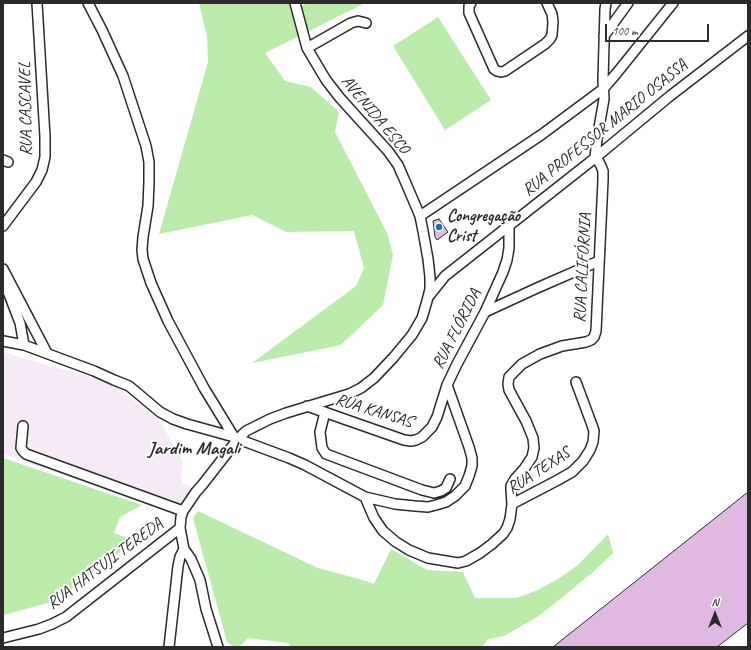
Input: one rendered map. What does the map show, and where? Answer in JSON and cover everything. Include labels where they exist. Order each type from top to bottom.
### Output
[{"type":"street","name":"RUA CASCAVEL","points":[[3,226],[36,182],[42,170],[45,157],[44,114],[37,3]]},
{"type":"street","points":[[88,3],[123,76],[146,146],[149,162],[150,182],[142,250],[143,259],[151,283],[168,321],[204,388],[236,438]]},
{"type":"street","name":"AVENIDA ESCO","points":[[295,3],[307,48],[326,80],[340,98],[388,151],[398,165],[420,216],[430,277],[428,297]]},
{"type":"street","points":[[471,3],[469,6],[469,13],[472,20],[494,69],[501,72],[505,71],[546,44],[550,39],[553,29],[553,22],[552,14],[547,3]]},
{"type":"street","points":[[595,158],[597,139],[604,106],[603,80],[606,3]]},
{"type":"street","points":[[604,36],[628,3]]},
{"type":"street","points":[[420,216],[541,135],[603,89],[674,3]]},
{"type":"street","points":[[307,48],[351,23],[358,21],[366,23]]},
{"type":"street","name":"RUA PROFESSOR MARIO OSASSA","points":[[428,297],[445,276],[509,224],[595,158],[670,96],[748,36]]},
{"type":"street","name":"RUA CALIFÓRNIA","points":[[512,504],[511,486],[532,457],[534,448],[533,438],[509,390],[509,377],[522,364],[540,354],[562,346],[591,340],[596,331],[603,171],[599,162],[595,158]]},
{"type":"street","name":"RUA FLÓRIDA","points":[[3,341],[24,345],[47,353],[129,386],[160,412],[173,419],[236,438],[300,463],[365,497],[395,504],[428,507],[446,502],[455,496],[465,486],[472,466],[472,458],[469,447],[447,385],[485,312],[503,272],[509,248],[509,224]]},
{"type":"street","points":[[485,312],[599,261]]},
{"type":"street","points":[[3,269],[47,353]]},
{"type":"street","points":[[430,277],[445,276]]},
{"type":"street","points":[[3,282],[20,323],[24,345]]},
{"type":"street","points":[[218,647],[206,609],[200,580],[191,559],[184,549],[180,528],[183,511],[236,438],[264,422],[286,413],[349,394],[361,388],[374,378],[412,335],[422,318],[428,297]]},
{"type":"street","name":"RUA TEXAS","points":[[365,497],[374,518],[383,531],[396,542],[409,550],[428,558],[458,563],[466,561],[492,544],[508,528],[512,504],[572,472],[583,461],[590,450],[593,442],[594,431],[576,382]]},
{"type":"street","name":"RUA KANSAS","points":[[307,406],[404,440],[411,441],[422,437],[432,426],[437,417],[447,385]]},
{"type":"street","points":[[325,412],[320,432],[322,448],[326,454],[422,490],[434,493],[446,488],[450,479]]},
{"type":"street","points":[[23,426],[21,448],[26,454],[183,511]]},
{"type":"street","name":"RUA HATSUJI TEREDA","points":[[3,638],[38,629],[66,617],[180,528]]},
{"type":"street","points":[[169,647],[178,566],[184,549]]},
{"type":"shaded area","points":[[3,352],[113,384],[160,421],[183,462],[181,482],[193,488],[176,514],[3,454]]},
{"type":"green space","points":[[199,3],[284,3],[300,7],[307,3],[365,3],[265,53],[285,81],[311,87],[339,112],[335,132],[387,233],[393,255],[383,305],[341,345],[252,363],[356,286],[364,268],[354,231],[286,232],[252,215],[159,234],[208,62],[207,36]]},
{"type":"green space","points":[[438,17],[491,100],[445,130],[393,46]]},
{"type":"green space","points":[[3,458],[142,505],[120,517],[114,533],[135,541],[55,601],[3,615]]},
{"type":"green space","points":[[198,511],[318,568],[374,584],[391,549],[427,570],[463,572],[475,598],[516,598],[538,590],[578,565],[608,534],[613,553],[592,573],[539,616],[504,636],[488,639],[482,647],[291,647],[288,643],[248,638],[239,647],[234,647],[227,642],[193,518]]},
{"type":"building","name":"Congregação Crist","points":[[439,219],[448,232],[437,240],[435,237],[433,221]]},
{"type":"building","points":[[748,492],[748,623],[717,647],[553,647]]},
{"type":"place","name":"Congregação Crist","points":[[439,227]]},
{"type":"district","name":"Jardim Magali","points":[[194,449]]}]
